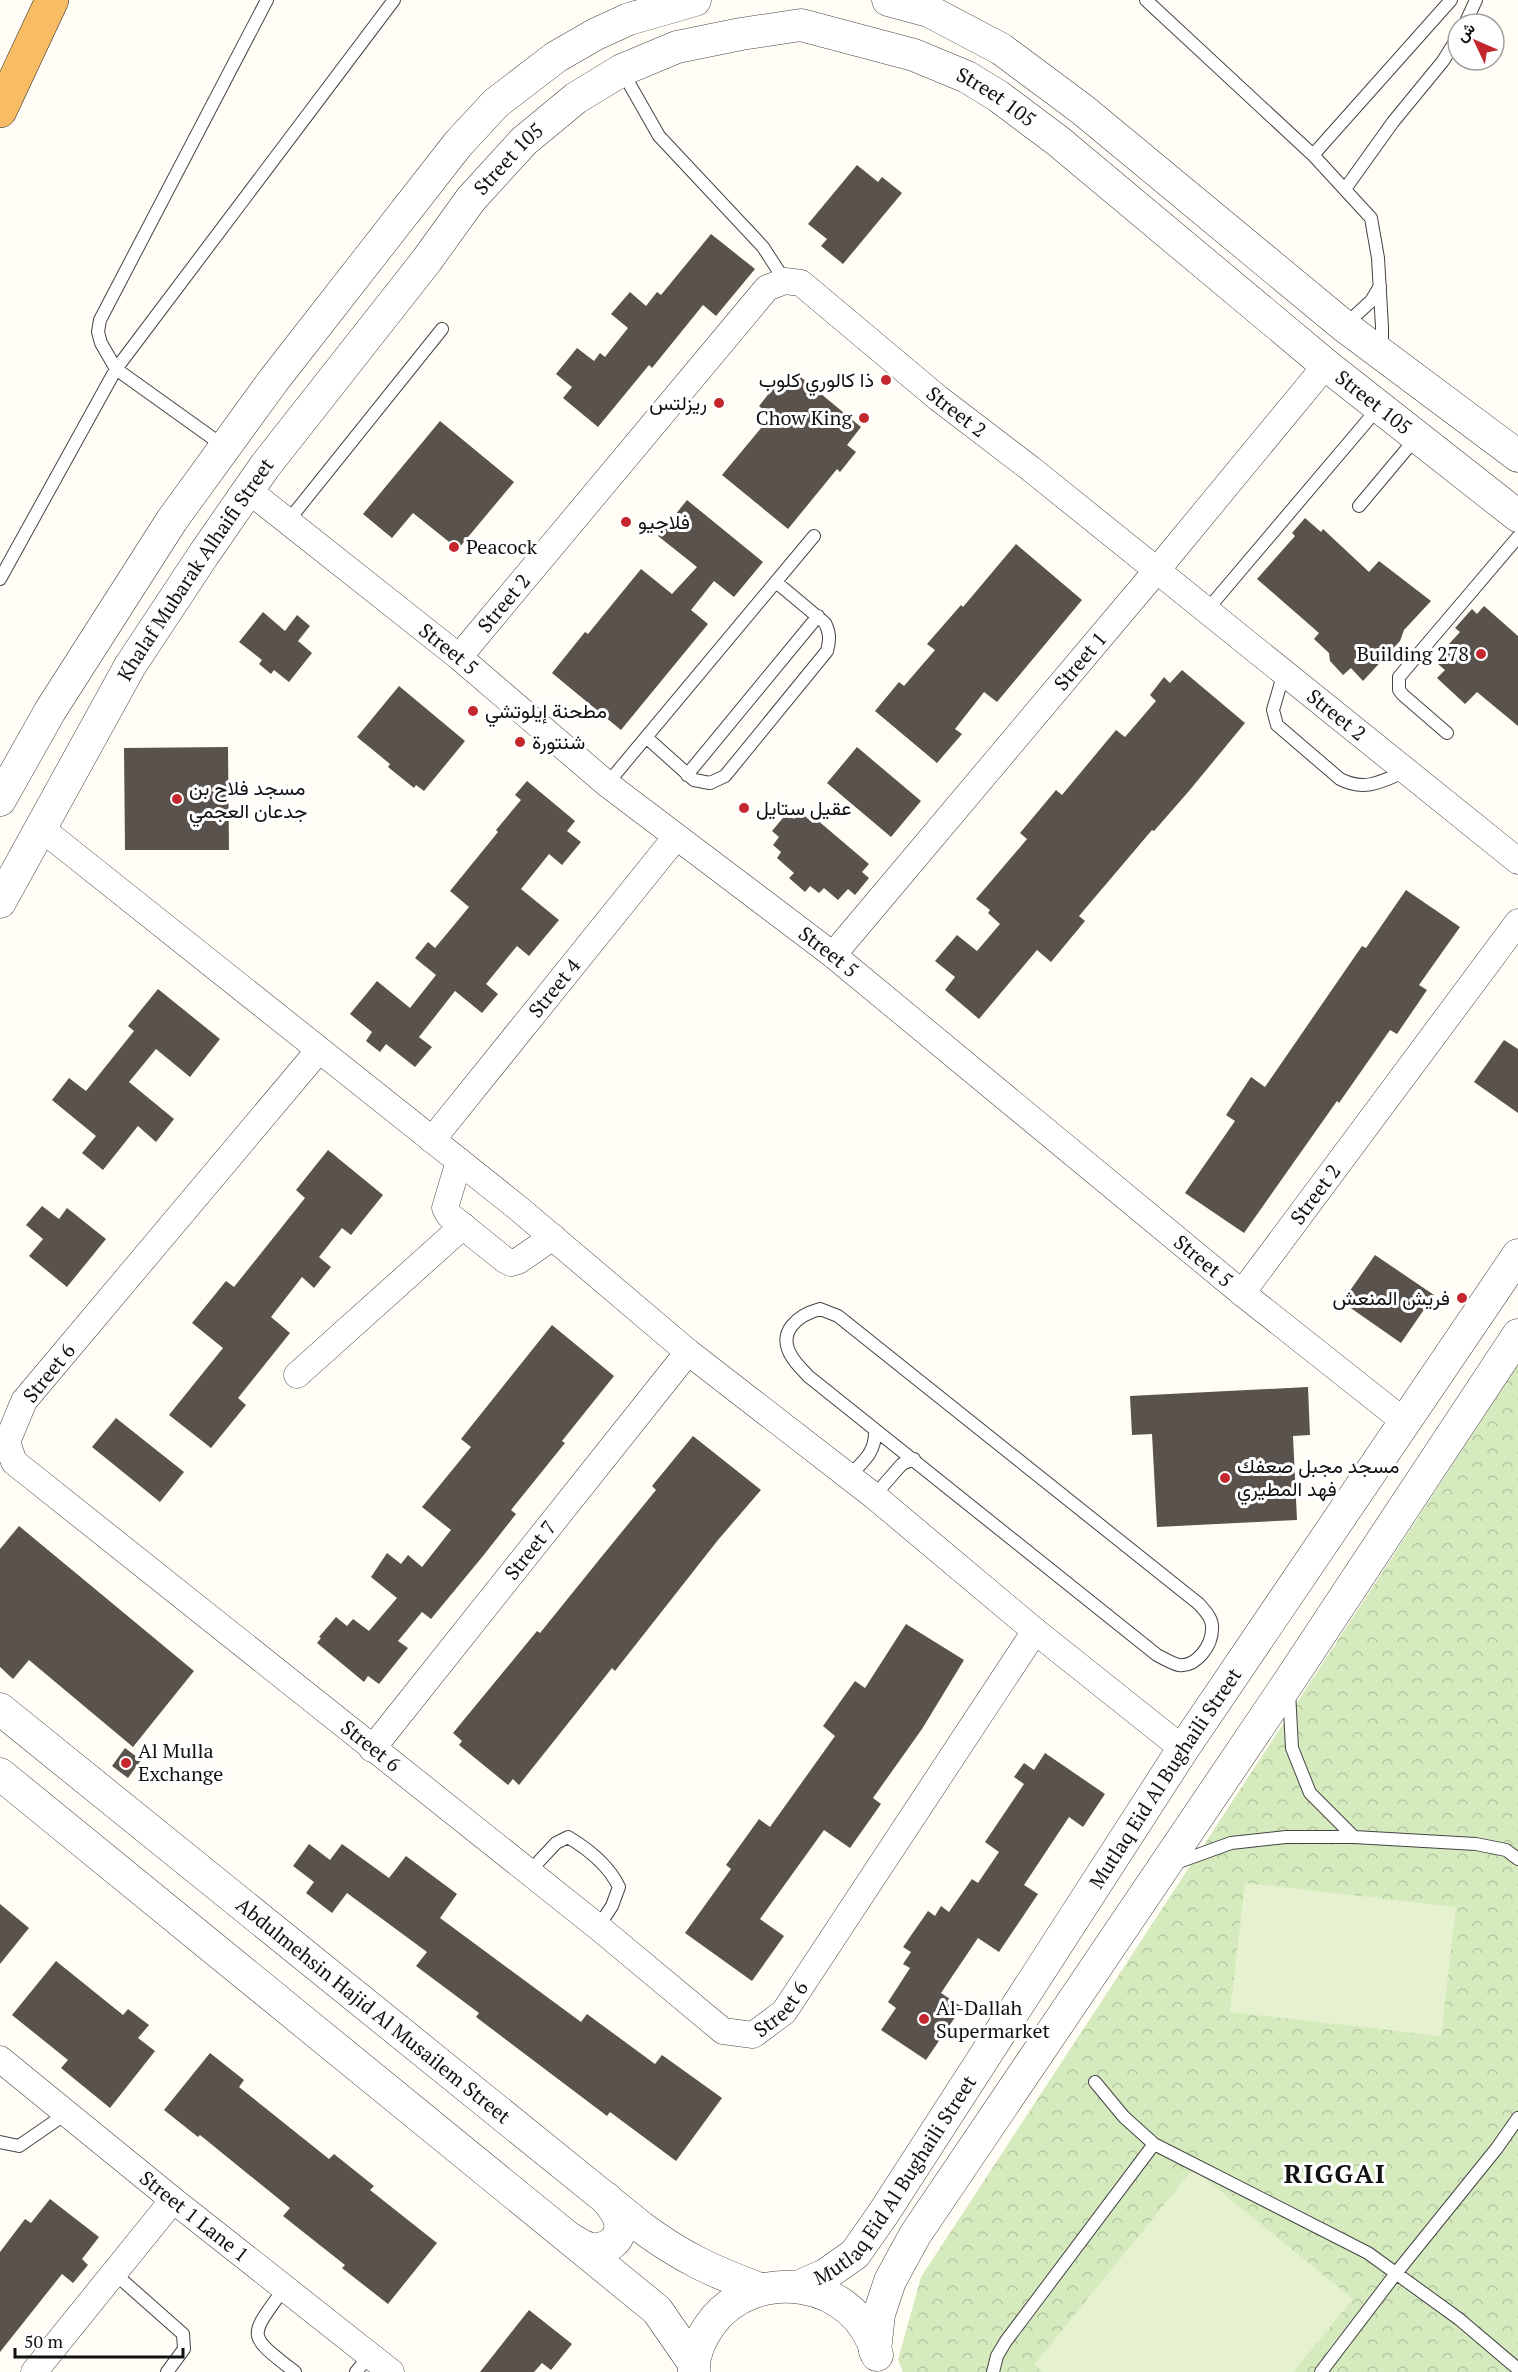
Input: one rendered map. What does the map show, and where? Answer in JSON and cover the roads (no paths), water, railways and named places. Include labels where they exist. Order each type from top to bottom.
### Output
[{"type":"highway","points":[[0,111],[52,0]]},
{"type":"street","points":[[0,800],[50,711],[172,520],[273,381],[458,144],[496,103],[556,57],[596,34],[629,19],[695,0]]},
{"type":"street","name":"Street 105","points":[[888,0],[929,11],[1001,49],[1083,111],[1344,326],[1518,456]]},
{"type":"street","name":"Street 105","points":[[427,260],[471,199],[524,141],[576,98],[622,70],[677,47],[801,25],[914,55],[967,77],[998,96],[1058,141],[1326,365],[1518,516]]},
{"type":"street","points":[[1058,141],[1057,130],[1062,123],[1067,118],[1083,111]]},
{"type":"street","points":[[387,235],[401,233],[415,237],[424,248],[427,260]]},
{"type":"street","name":"Khalaf Mubarak Alhaifi Street","points":[[0,902],[130,666],[248,490],[427,260]]},
{"type":"street","name":"Street 2","points":[[459,657],[767,288],[785,281],[801,283],[938,398],[1157,570],[1518,861]]},
{"type":"street","name":"Street 1","points":[[833,955],[1326,365]]},
{"type":"street","name":"Street 5","points":[[248,490],[459,657],[607,784],[833,955],[1242,1293],[1405,1422]]},
{"type":"street","points":[[42,829],[459,1161],[688,1352],[874,1496],[1035,1631],[1183,1749]]},
{"type":"street","name":"Street 4","points":[[432,1140],[676,837]]},
{"type":"street","name":"Street 2","points":[[1242,1293],[1518,922]]},
{"type":"street","name":"Street 6","points":[[319,1050],[24,1401],[7,1442],[14,1462],[598,1927],[723,2031],[753,2035],[784,2012],[1035,1631]]},
{"type":"street","points":[[459,1161],[445,1208],[448,1215],[512,1263],[552,1237]]},
{"type":"street","points":[[297,1375],[462,1226]]},
{"type":"street","name":"Mutlaq Eid Al Bughaili Street","points":[[800,2286],[825,2275],[855,2254],[884,2214],[1183,1749],[1518,1255]]},
{"type":"street","name":"Mutlaq Eid Al Bughaili Street","points":[[877,2361],[879,2314],[890,2281],[915,2235],[1288,1683],[1518,1335]]},
{"type":"street","name":"Street 7","points":[[372,1749],[688,1352]]},
{"type":"street","name":"Abdulmehsin Hajid Al Musailem Street","points":[[0,1709],[673,2251],[724,2276],[760,2289]]},
{"type":"street","points":[[0,1774],[657,2310],[694,2367]]},
{"type":"street","name":"Street 1 Lane 1","points":[[0,2059],[173,2200],[285,2287],[363,2364],[391,2372]]},
{"type":"street","points":[[565,2236],[597,2250],[615,2241],[620,2231],[620,2222],[606,2198]]},
{"type":"street","points":[[34,2372],[173,2200]]},
{"type":"street","points":[[694,2367],[702,2337],[717,2316],[737,2299],[760,2289],[780,2286],[800,2286],[825,2294],[847,2308],[864,2327],[877,2361]]},
{"type":"lane","points":[[225,447],[117,369],[101,343],[98,332],[100,320],[267,0]]},
{"type":"lane","points":[[0,579],[117,369],[394,0]]},
{"type":"lane","points":[[1146,0],[1313,155],[1371,218],[1375,234],[1380,286],[1382,353]]},
{"type":"lane","points":[[1313,155],[1451,0]]},
{"type":"lane","points":[[1346,189],[1393,122],[1446,56]]},
{"type":"lane","points":[[622,70],[659,136],[763,247],[785,281]]},
{"type":"lane","points":[[1344,326],[1371,301],[1380,286]]},
{"type":"lane","points":[[288,520],[442,329]]},
{"type":"lane","points":[[1207,610],[1379,407]]},
{"type":"lane","points":[[1359,506],[1417,437]]},
{"type":"lane","points":[[607,784],[814,536]]},
{"type":"lane","points":[[1447,733],[1402,695],[1399,690],[1399,677],[1518,537]]},
{"type":"lane","points":[[646,737],[694,780],[710,783],[718,781],[732,767],[826,651],[830,642],[825,623],[776,582]]},
{"type":"lane","points":[[687,775],[818,616]]},
{"type":"lane","points":[[1284,672],[1273,710],[1277,725],[1340,779],[1350,784],[1369,786],[1407,771]]},
{"type":"lane","points":[[820,1309],[838,1316],[1199,1604],[1209,1614],[1213,1629],[1208,1646],[1195,1662],[1179,1665],[1157,1654],[914,1459],[808,1376],[792,1357],[787,1346],[790,1328],[804,1313],[820,1309]]},
{"type":"lane","points":[[849,1476],[870,1455],[876,1442],[875,1430]]},
{"type":"lane","points":[[874,1496],[902,1464],[914,1459]]},
{"type":"lane","points":[[1288,1683],[1292,1748],[1310,1793],[1354,1837]]},
{"type":"lane","points":[[529,1872],[556,1843],[568,1837],[579,1843],[613,1874],[619,1887],[612,1905],[598,1927]]},
{"type":"lane","points":[[1164,1868],[1231,1843],[1286,1838],[1354,1837],[1476,1844],[1506,1850],[1518,1859]]},
{"type":"lane","points":[[1095,2082],[1124,2117],[1154,2144],[1339,2236],[1397,2272],[1459,2319],[1518,2369]]},
{"type":"lane","points":[[0,2142],[19,2146],[67,2113]]},
{"type":"lane","points":[[1321,2372],[1518,2118]]},
{"type":"lane","points":[[993,2372],[997,2356],[1006,2341],[1154,2144]]},
{"type":"lane","points":[[114,2273],[183,2334],[184,2349],[167,2372]]},
{"type":"lane","points":[[285,2287],[258,2326],[257,2335],[260,2343],[295,2372]]},
{"type":"place","name":"ذا كالوري كلوب","points":[[886,380]]},
{"type":"place","name":"ريزلتس","points":[[719,403]]},
{"type":"place","name":"Chow King","points":[[864,418]]},
{"type":"place","name":"فلاجيو","points":[[626,522]]},
{"type":"place","name":"Peacock","points":[[454,547]]},
{"type":"place","name":"Building 278","points":[[1481,654]]},
{"type":"place","name":"مطحنة إيلوتشي","points":[[473,711]]},
{"type":"place","name":"شنتورة","points":[[520,742]]},
{"type":"place","name":"مسجد فلاح بن جدعان العجمي","points":[[177,799]]},
{"type":"place","name":"عقيل ستايل","points":[[744,808]]},
{"type":"place","name":"فريش المنعش","points":[[1462,1298]]},
{"type":"place","name":"مسجد مجبل صعفك فهد المطيري","points":[[1225,1478]]},
{"type":"place","name":"Al Mulla Exchange","points":[[126,1763]]},
{"type":"place","name":"Al-Dallah Supermarket","points":[[924,2019]]},
{"type":"district","name":"RIGGAI","points":[[1335,2174]]}]
